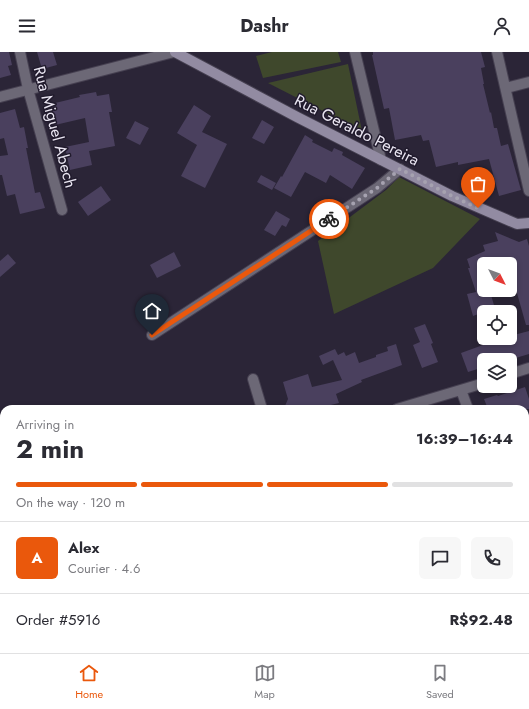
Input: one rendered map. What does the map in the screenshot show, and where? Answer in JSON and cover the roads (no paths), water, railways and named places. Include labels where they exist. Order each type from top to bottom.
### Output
[{"type":"main road","name":"Rua Geraldo Pereira","points":[[175,52],[297,117],[452,196],[517,224],[529,223]]},
{"type":"street","name":"Rua Miguel Abech","points":[[20,52],[28,89],[62,210]]},
{"type":"street","points":[[0,97],[175,52]]},
{"type":"street","points":[[355,52],[381,160]]},
{"type":"street","points":[[497,52],[529,191]]},
{"type":"street","points":[[506,88],[529,82]]},
{"type":"street","points":[[152,335],[377,188],[400,169]]},
{"type":"street","points":[[517,372],[529,368]]},
{"type":"street","points":[[254,379],[261,405]]},
{"type":"street","points":[[410,405],[477,385]]},
{"type":"street","points":[[461,390],[467,405]]}]
